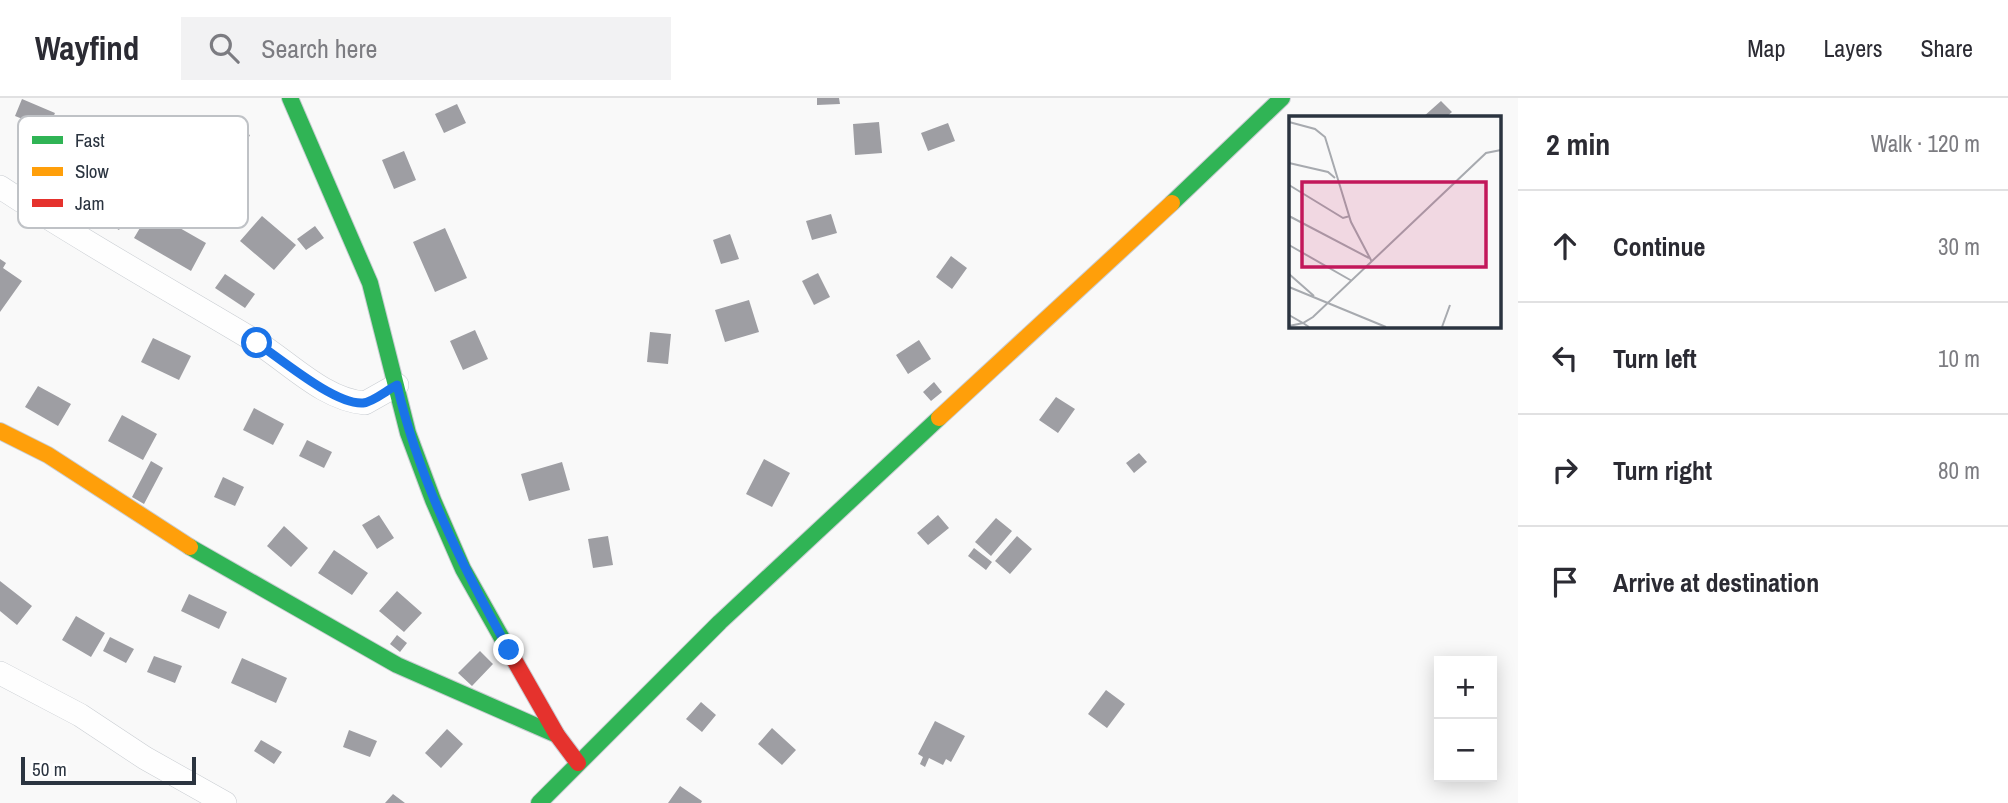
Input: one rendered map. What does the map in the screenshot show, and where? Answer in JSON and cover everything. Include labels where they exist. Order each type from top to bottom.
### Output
[{"type":"street","points":[[290,98],[370,283],[408,433],[463,569],[557,735],[578,762]]},
{"type":"street","points":[[539,803],[669,669],[1068,302],[1282,98]]},
{"type":"street","points":[[0,187],[18,199]]},
{"type":"street","points":[[63,228],[257,343],[336,396],[365,403],[397,385]]},
{"type":"street","points":[[0,431],[48,455],[189,547],[397,665],[557,735]]},
{"type":"street","points":[[0,673],[80,715],[145,758],[225,803]]},
{"type":"building","points":[[817,98],[839,98],[840,104],[817,105]]},
{"type":"building","points":[[22,99],[55,113],[54,116],[15,116]]},
{"type":"building","points":[[1441,101],[1452,112],[1447,116],[1424,116]]},
{"type":"building","points":[[457,104],[466,123],[444,133],[435,114]]},
{"type":"building","points":[[879,122],[882,153],[855,155],[853,124]]},
{"type":"building","points":[[948,123],[955,141],[928,151],[921,133]]},
{"type":"building","points":[[404,151],[416,180],[394,189],[382,160]]},
{"type":"building","points":[[831,214],[837,233],[812,240],[806,221]]},
{"type":"building","points":[[262,216],[296,245],[274,270],[240,241]]},
{"type":"building","points":[[315,226],[324,238],[306,250],[297,239]]},
{"type":"building","points":[[140,228],[180,228],[206,243],[191,271],[134,238]]},
{"type":"building","points":[[445,228],[467,278],[435,292],[413,242]]},
{"type":"building","points":[[730,234],[739,259],[721,264],[713,240]]},
{"type":"building","points":[[951,256],[967,268],[952,289],[936,277]]},
{"type":"building","points":[[0,259],[6,263],[3,268],[22,281],[0,312]]},
{"type":"building","points":[[818,273],[830,297],[814,305],[802,281]]},
{"type":"building","points":[[225,274],[255,294],[245,308],[215,288]]},
{"type":"building","points":[[749,300],[759,332],[725,342],[715,310]]},
{"type":"building","points":[[475,330],[488,359],[463,370],[450,341]]},
{"type":"building","points":[[650,332],[671,334],[668,364],[647,362]]},
{"type":"building","points":[[153,338],[191,356],[179,380],[141,362]]},
{"type":"building","points":[[919,340],[931,359],[908,374],[896,355]]},
{"type":"building","points":[[934,382],[942,392],[931,401],[923,392]]},
{"type":"building","points":[[38,386],[71,404],[58,426],[25,407]]},
{"type":"building","points":[[1056,397],[1075,409],[1058,433],[1039,420]]},
{"type":"building","points":[[254,408],[284,424],[273,445],[243,430]]},
{"type":"building","points":[[122,415],[157,434],[143,460],[108,441]]},
{"type":"building","points":[[307,440],[332,452],[324,468],[299,456]]},
{"type":"building","points":[[1139,453],[1147,462],[1134,473],[1126,463]]},
{"type":"building","points":[[764,459],[790,473],[772,507],[746,494]]},
{"type":"building","points":[[151,461],[163,468],[144,504],[132,497]]},
{"type":"building","points":[[562,462],[570,490],[529,501],[521,474]]},
{"type":"building","points":[[223,477],[244,487],[235,506],[214,497]]},
{"type":"building","points":[[379,515],[394,538],[377,549],[362,525]]},
{"type":"building","points":[[938,515],[949,528],[928,545],[917,533]]},
{"type":"building","points":[[996,518],[1012,531],[991,556],[975,542]]},
{"type":"building","points":[[284,526],[308,548],[291,567],[267,546]]},
{"type":"building","points":[[608,536],[613,565],[593,568],[588,539]]},
{"type":"building","points":[[1017,536],[1032,549],[1010,574],[995,561]]},
{"type":"building","points":[[974,548],[992,562],[986,570],[968,556]]},
{"type":"building","points":[[334,550],[368,573],[352,595],[318,573]]},
{"type":"building","points":[[0,581],[32,606],[17,625],[0,611]]},
{"type":"building","points":[[397,591],[422,613],[404,632],[379,611]]},
{"type":"building","points":[[189,594],[227,612],[219,629],[181,611]]},
{"type":"building","points":[[76,616],[105,633],[91,657],[62,640]]},
{"type":"building","points":[[397,635],[407,643],[400,652],[390,644]]},
{"type":"building","points":[[110,637],[134,649],[126,663],[103,651]]},
{"type":"building","points":[[480,651],[493,664],[472,686],[458,673]]},
{"type":"building","points":[[154,656],[182,666],[175,683],[147,672]]},
{"type":"building","points":[[242,658],[287,678],[276,703],[231,683]]},
{"type":"building","points":[[1106,690],[1125,704],[1107,728],[1088,714]]},
{"type":"building","points":[[701,702],[716,715],[702,732],[686,719]]},
{"type":"building","points":[[935,721],[965,736],[951,762],[946,759],[943,765],[929,758],[925,767],[920,764],[923,757],[918,754]]},
{"type":"building","points":[[772,728],[796,750],[782,765],[758,744]]},
{"type":"building","points":[[447,729],[463,744],[441,768],[425,753]]},
{"type":"building","points":[[349,730],[377,741],[370,757],[343,747]]},
{"type":"building","points":[[261,740],[282,752],[274,764],[254,751]]},
{"type":"building","points":[[680,786],[702,801],[701,803],[668,803]]},
{"type":"building","points":[[393,794],[405,803],[385,803]]},
{"type":"traffic: fast","points":[[290,98],[370,283],[408,433],[433,500],[463,569],[512,656]]},
{"type":"traffic: fast","points":[[1172,203],[1282,98]]},
{"type":"traffic: fast","points":[[539,803],[720,622],[939,418]]},
{"type":"traffic: fast","points":[[190,547],[397,665],[557,735]]},
{"type":"traffic: slow","points":[[939,418],[1172,203]]},
{"type":"traffic: slow","points":[[0,431],[48,455],[190,547]]},
{"type":"traffic: jam","points":[[512,656],[557,735],[578,763]]},
{"type":"route","points":[[257,343],[336,396],[354,402],[365,403],[397,385],[408,433],[433,500],[463,569],[509,650]]}]
